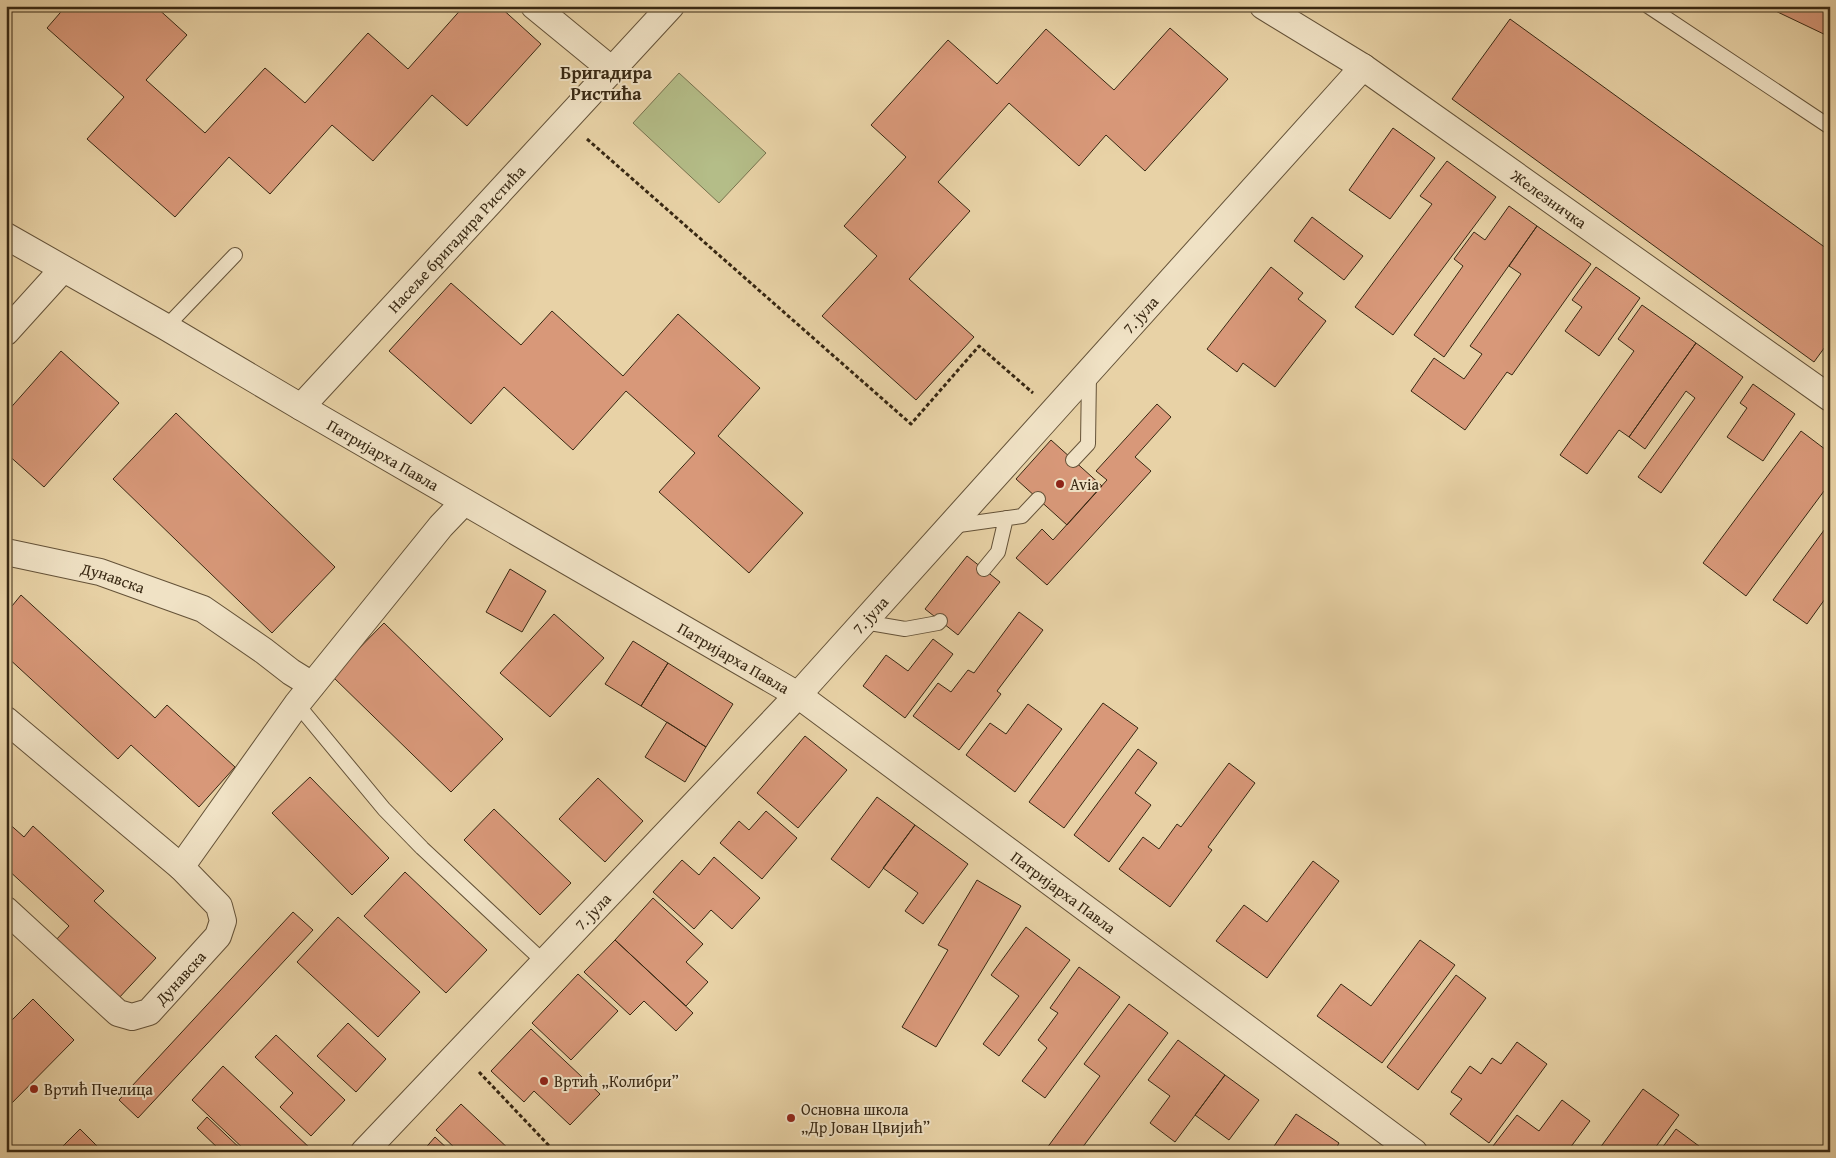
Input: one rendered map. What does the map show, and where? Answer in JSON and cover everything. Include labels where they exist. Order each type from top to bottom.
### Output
[{"type":"street","points":[[534,6],[612,70]]},
{"type":"street","name":"Насеље бригадира Ристића","points":[[301,407],[671,6]]},
{"type":"street","name":"Железничка","points":[[1263,6],[1364,67],[1830,398]]},
{"type":"street","name":"7. јула","points":[[364,1152],[798,695],[1364,67]]},
{"type":"street","name":"Патријарха Павла","points":[[6,236],[798,695],[1414,1152]]},
{"type":"street","points":[[6,332],[63,269]]},
{"type":"street","points":[[181,868],[305,694],[464,502]]},
{"type":"street","name":"Дунавска","points":[[6,552],[100,572],[202,609],[264,651],[291,672],[305,694]]},
{"type":"street","name":"Дунавска","points":[[6,720],[181,868],[219,906],[223,921],[218,936],[149,1012],[132,1017],[118,1013],[6,910]]},
{"type":"lane","points":[[1648,6],[1830,127]]},
{"type":"lane","points":[[166,327],[235,255]]},
{"type":"lane","points":[[1073,460],[1088,444],[1089,371]]},
{"type":"lane","points":[[950,527],[1022,516],[1038,499]]},
{"type":"lane","points":[[984,569],[998,552],[1006,518]]},
{"type":"lane","points":[[864,622],[905,629],[938,623],[940,621]]},
{"type":"lane","points":[[305,694],[384,810],[544,962]]},
{"type":"path","points":[[566,120],[911,424],[979,346],[1053,411]]},
{"type":"path","points":[[460,1051],[555,1152]]},
{"type":"green space","points":[[679,73],[766,153],[719,203],[633,123]]},
{"type":"building","points":[[66,6],[155,6],[187,35],[146,80],[205,133],[265,68],[305,103],[368,33],[408,69],[464,6],[499,6],[541,44],[467,126],[432,95],[373,161],[332,125],[270,194],[229,157],[175,217],[87,139],[124,97],[47,28]]},
{"type":"building","points":[[1765,6],[1830,6],[1830,37]]},
{"type":"building","points":[[1510,19],[1830,251],[1830,340],[1814,362],[1452,99]]},
{"type":"building","points":[[1170,28],[1228,79],[1145,171],[1106,135],[1079,166],[1009,103],[938,182],[970,211],[909,279],[974,337],[916,400],[822,316],[877,256],[844,226],[906,157],[871,125],[948,40],[997,84],[1046,29],[1114,90]]},
{"type":"building","points":[[1393,128],[1435,158],[1390,219],[1349,190]]},
{"type":"building","points":[[1447,161],[1496,197],[1393,335],[1355,307],[1432,204],[1420,196]]},
{"type":"building","points":[[1509,206],[1537,226],[1444,357],[1414,335],[1463,266],[1454,259],[1474,232],[1485,240]]},
{"type":"building","points":[[1312,217],[1363,256],[1344,280],[1294,241]]},
{"type":"building","points":[[1537,226],[1591,264],[1512,375],[1507,372],[1465,430],[1411,391],[1434,358],[1464,379],[1482,354],[1470,346],[1521,274],[1509,266]]},
{"type":"building","points":[[1271,267],[1303,293],[1298,299],[1326,321],[1275,387],[1243,363],[1237,372],[1207,349]]},
{"type":"building","points":[[1596,267],[1640,298],[1599,356],[1565,331],[1582,307],[1572,300]]},
{"type":"building","points":[[451,283],[521,345],[552,311],[623,376],[678,314],[760,388],[718,436],[803,513],[749,573],[659,492],[695,453],[626,391],[573,450],[504,387],[471,424],[389,351]]},
{"type":"building","points":[[1642,305],[1696,343],[1629,437],[1619,430],[1587,474],[1560,455],[1634,351],[1618,339]]},
{"type":"building","points":[[1696,343],[1743,377],[1661,493],[1638,477],[1695,398],[1686,391],[1645,449],[1629,437]]},
{"type":"building","points":[[61,351],[119,403],[44,487],[6,453],[6,413]]},
{"type":"building","points":[[1753,384],[1795,414],[1763,461],[1727,437],[1747,408],[1740,403]]},
{"type":"building","points":[[1157,404],[1171,417],[1135,457],[1151,471],[1047,585],[1016,558],[1042,529],[1053,540],[1107,480],[1096,471]]},
{"type":"building","points":[[176,413],[335,567],[272,633],[113,479]]},
{"type":"building","points":[[1801,431],[1830,453],[1830,483],[1746,596],[1703,563]]},
{"type":"building","points":[[1051,440],[1102,486],[1067,525],[1016,479]]},
{"type":"building","points":[[1830,522],[1830,592],[1807,624],[1773,600]]},
{"type":"building","points":[[967,556],[1000,582],[958,635],[925,609]]},
{"type":"building","points":[[510,569],[546,591],[522,632],[486,612]]},
{"type":"building","points":[[21,595],[155,718],[167,705],[235,767],[199,807],[131,745],[118,759],[6,656],[6,601],[12,606]]},
{"type":"building","points":[[1019,612],[1043,630],[997,691],[1001,694],[959,750],[913,716],[938,683],[951,692],[968,670],[974,673]]},
{"type":"building","points":[[554,614],[604,658],[550,717],[500,673]]},
{"type":"building","points":[[384,623],[503,739],[451,792],[332,676]]},
{"type":"building","points":[[933,639],[953,654],[905,718],[863,686],[886,655],[908,671]]},
{"type":"building","points":[[633,641],[668,663],[641,706],[605,684]]},
{"type":"building","points":[[668,663],[733,704],[706,747],[641,706]]},
{"type":"building","points":[[1103,703],[1138,728],[1064,828],[1029,802]]},
{"type":"building","points":[[1028,704],[1062,729],[1015,792],[966,755],[990,723],[1006,734]]},
{"type":"building","points":[[667,722],[706,747],[685,782],[645,757]]},
{"type":"building","points":[[805,736],[847,770],[798,828],[757,793]]},
{"type":"building","points":[[1138,749],[1157,763],[1135,793],[1151,805],[1109,862],[1074,835]]},
{"type":"building","points":[[1229,763],[1255,783],[1208,847],[1212,850],[1170,907],[1119,869],[1143,837],[1159,849],[1177,824],[1181,827]]},
{"type":"building","points":[[310,777],[389,858],[352,895],[272,813]]},
{"type":"building","points":[[598,778],[643,821],[605,862],[559,819]]},
{"type":"building","points":[[877,797],[915,825],[869,888],[831,859]]},
{"type":"building","points":[[494,809],[571,883],[540,915],[464,840]]},
{"type":"building","points":[[766,811],[797,838],[762,879],[720,843],[739,821],[749,830]]},
{"type":"building","points":[[6,821],[24,837],[33,826],[104,891],[94,901],[156,958],[118,999],[55,941],[69,926],[6,868]]},
{"type":"building","points":[[915,825],[968,864],[923,924],[905,911],[918,893],[883,868]]},
{"type":"building","points":[[714,857],[760,898],[732,929],[711,910],[694,929],[653,892],[682,860],[699,875]]},
{"type":"building","points":[[1313,861],[1339,881],[1267,978],[1216,941],[1244,905],[1267,922]]},
{"type":"building","points":[[405,872],[487,950],[446,993],[364,916]]},
{"type":"building","points":[[977,880],[1021,906],[936,1047],[902,1027],[948,950],[938,945]]},
{"type":"building","points":[[653,898],[703,944],[686,962],[708,982],[686,1006],[615,940]]},
{"type":"building","points":[[293,912],[313,930],[138,1118],[119,1100]]},
{"type":"building","points":[[338,917],[420,992],[378,1037],[297,962]]},
{"type":"building","points":[[1026,927],[1070,960],[999,1056],[983,1044],[1019,996],[991,975]]},
{"type":"building","points":[[615,940],[693,1013],[676,1031],[644,1001],[630,1015],[584,972]]},
{"type":"building","points":[[1420,940],[1455,965],[1382,1063],[1317,1016],[1341,984],[1371,1006]]},
{"type":"building","points":[[1079,967],[1120,997],[1045,1098],[1022,1081],[1047,1048],[1038,1040],[1058,1013],[1050,1008]]},
{"type":"building","points":[[578,974],[618,1011],[571,1060],[532,1023]]},
{"type":"building","points":[[1456,975],[1486,998],[1418,1090],[1387,1067]]},
{"type":"building","points":[[33,999],[74,1040],[6,1109],[6,1026]]},
{"type":"building","points":[[1129,1004],[1168,1033],[1079,1152],[1044,1152],[1100,1076],[1084,1064]]},
{"type":"building","points":[[348,1023],[386,1059],[356,1092],[317,1056]]},
{"type":"building","name":"Вртић „Колибри”","points":[[531,1029],[600,1094],[570,1125],[534,1091],[524,1102],[491,1071]]},
{"type":"building","points":[[276,1035],[345,1100],[311,1136],[280,1107],[293,1093],[255,1057]]},
{"type":"building","points":[[1178,1040],[1225,1075],[1175,1142],[1150,1123],[1170,1096],[1148,1080]]},
{"type":"building","points":[[1517,1042],[1547,1064],[1489,1143],[1450,1114],[1462,1099],[1451,1092],[1470,1066],[1481,1074],[1492,1058],[1501,1064]]},
{"type":"building","points":[[223,1066],[312,1150],[310,1152],[247,1152],[192,1100]]},
{"type":"building","points":[[1225,1075],[1259,1100],[1229,1140],[1195,1115]]},
{"type":"building","points":[[1643,1089],[1679,1115],[1652,1152],[1597,1152]]},
{"type":"building","points":[[1562,1100],[1590,1121],[1567,1152],[1501,1152],[1493,1146],[1517,1115],[1539,1131]]},
{"type":"building","points":[[461,1104],[512,1152],[459,1152],[436,1130]]},
{"type":"building","points":[[1296,1114],[1339,1143],[1334,1152],[1270,1152]]},
{"type":"building","points":[[207,1117],[244,1152],[222,1152],[197,1128]]},
{"type":"building","points":[[80,1129],[103,1152],[57,1152]]},
{"type":"building","points":[[1676,1129],[1707,1152],[1659,1152]]},
{"type":"building","points":[[435,1137],[451,1152],[422,1152]]},
{"type":"place","name":"Avia","points":[[1060,484]]},
{"type":"place","name":"Вртић „Колибри”","points":[[544,1081]]},
{"type":"place","name":"Вртић Пчелица","points":[[34,1089]]},
{"type":"place","name":"Основна школа „Др Јован Цвијић”","points":[[791,1118]]},
{"type":"district","name":"Бригадира Ристића","points":[[606,82]]}]
